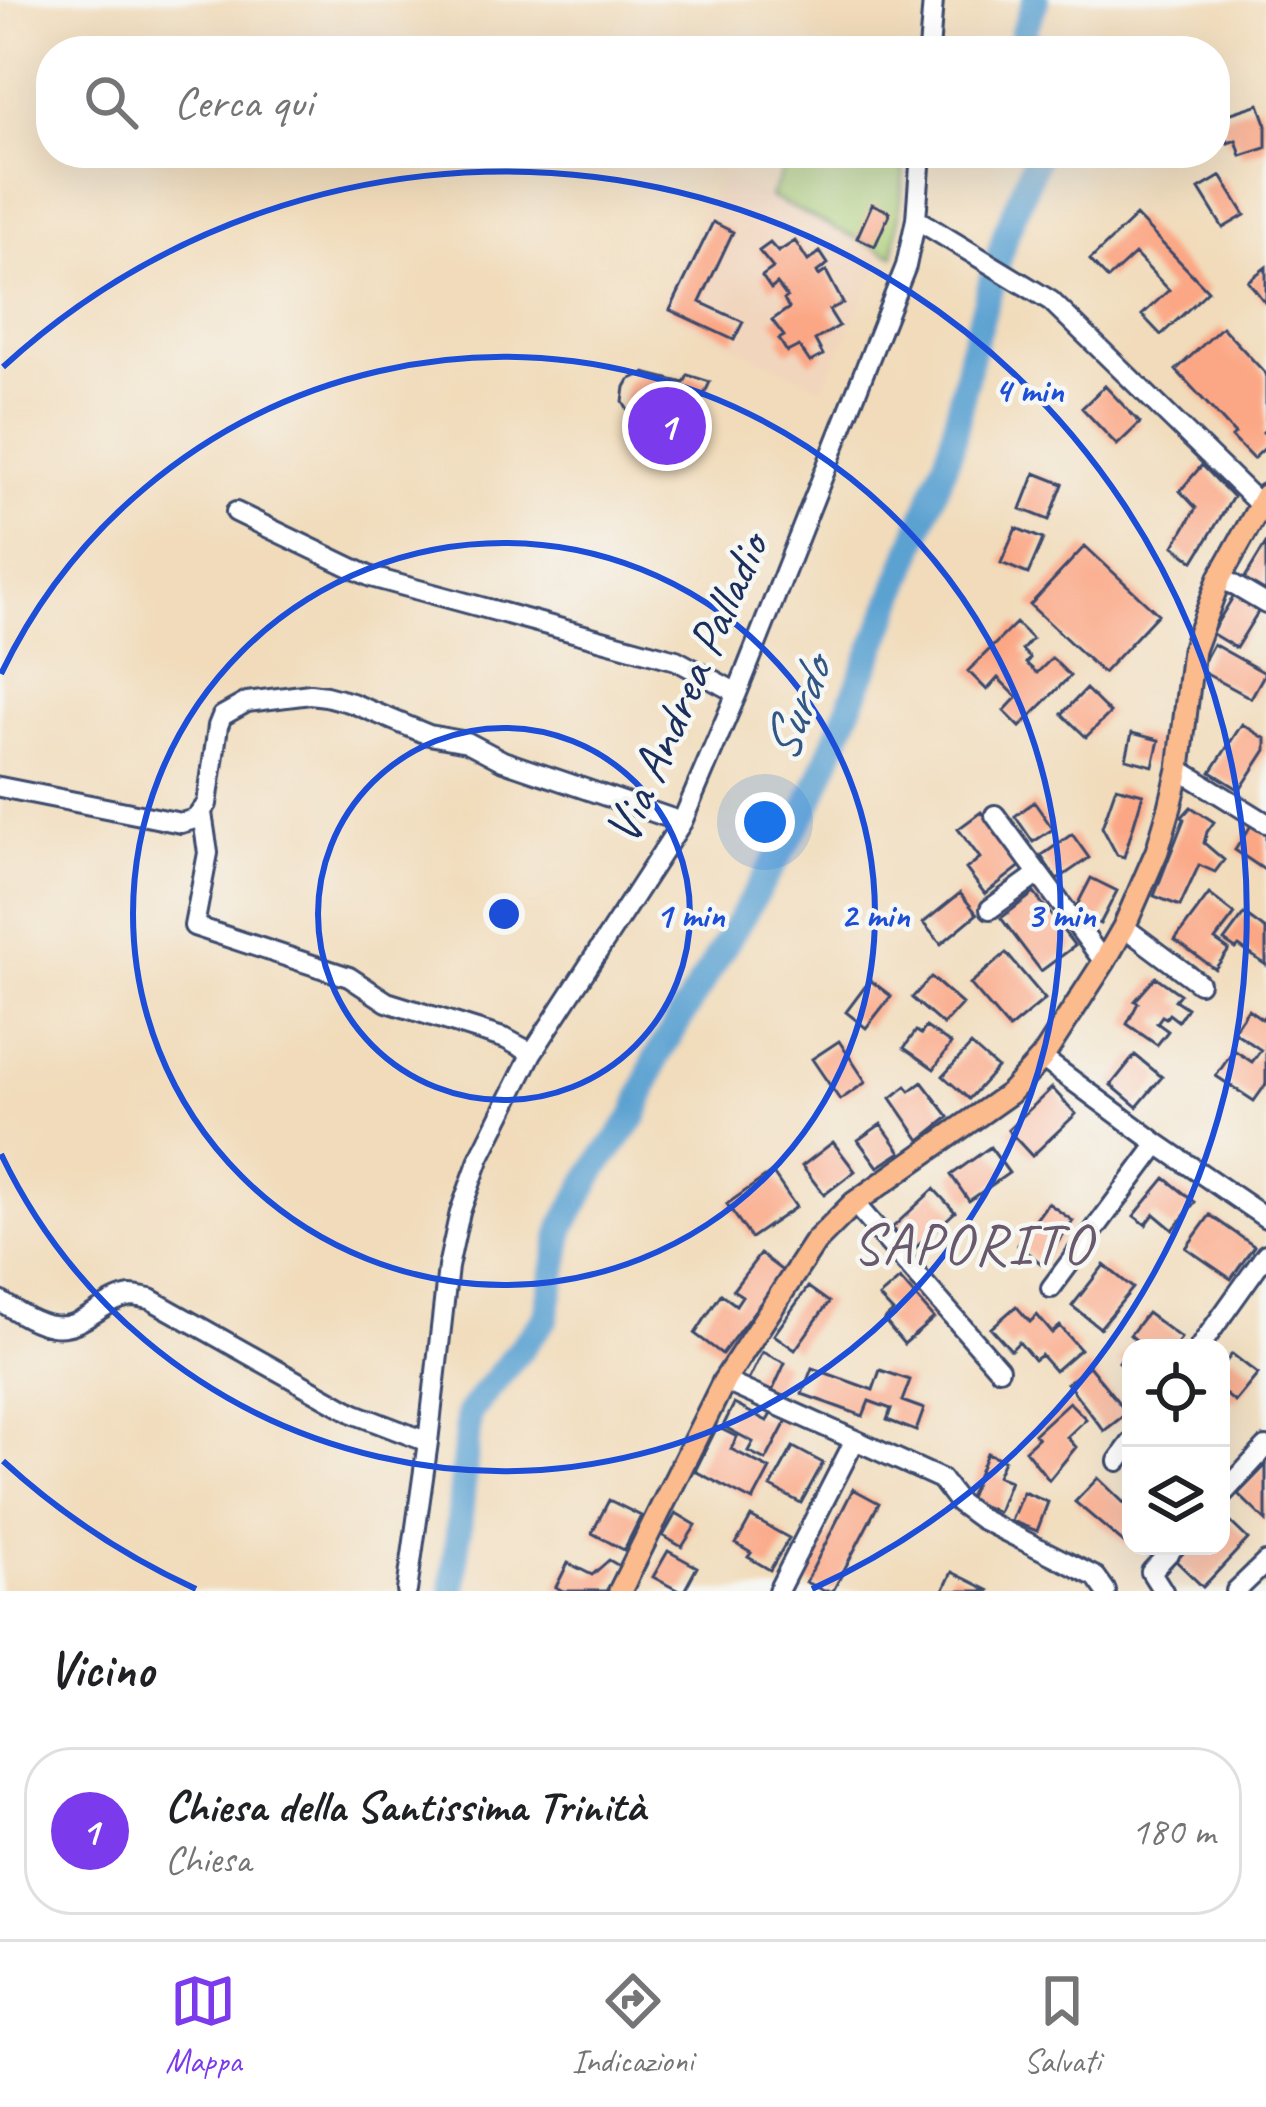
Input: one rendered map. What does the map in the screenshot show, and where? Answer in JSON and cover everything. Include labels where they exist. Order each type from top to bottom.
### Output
[{"type":"main road","points":[[620,1591],[724,1381],[815,1242],[854,1203],[1010,1093],[1042,1058],[1105,962],[1157,850],[1179,769],[1193,650],[1220,577],[1263,500]]},
{"type":"street","points":[[930,36],[933,0]]},
{"type":"street","name":"Via Andrea Palladio","points":[[406,1591],[448,1267],[460,1212],[480,1157],[532,1053],[682,822],[906,266],[920,168]]},
{"type":"street","points":[[916,219],[1051,301],[1263,500]]},
{"type":"street","points":[[236,512],[371,577],[676,660],[737,693]]},
{"type":"street","points":[[1220,577],[1266,604]]},
{"type":"street","points":[[0,787],[181,824],[195,819],[207,803],[222,716],[247,702],[310,694],[352,703],[429,735],[467,742],[503,761],[682,822]]},
{"type":"street","points":[[1179,769],[1266,823]]},
{"type":"street","points":[[202,813],[208,854],[194,926],[349,976],[387,1002],[506,1039],[532,1053]]},
{"type":"street","points":[[995,815],[1105,962]]},
{"type":"street","points":[[990,909],[1038,874]]},
{"type":"street","points":[[1124,927],[1199,983]]},
{"type":"street","points":[[1042,1058],[1266,1218]]},
{"type":"street","points":[[1051,1288],[1158,1144]]},
{"type":"street","points":[[854,1203],[999,1369]]},
{"type":"street","points":[[1205,1339],[1266,1254]]},
{"type":"street","points":[[0,1301],[52,1326],[82,1321],[131,1296],[150,1299],[355,1414],[428,1442]]},
{"type":"street","points":[[724,1381],[941,1479],[959,1503],[981,1519],[1096,1577],[1106,1591]]},
{"type":"street","points":[[778,1591],[856,1440]]},
{"type":"street","points":[[1118,1461],[1128,1447]]},
{"type":"street","points":[[1230,1486],[1266,1448]]},
{"type":"street","points":[[1163,1591],[1150,1572],[1166,1555]]},
{"type":"street","points":[[1236,1591],[1266,1562]]},
{"type":"shaded area","points":[[723,174],[886,253],[822,387],[658,309]]},
{"type":"green space","points":[[784,168],[898,168],[904,171],[894,256],[770,197]]},
{"type":"building","points":[[1259,104],[1266,123],[1266,148],[1241,156],[1236,140],[1230,142],[1230,113]]},
{"type":"building","points":[[1221,176],[1245,215],[1223,228],[1199,189]]},
{"type":"building","points":[[872,204],[890,212],[875,246],[857,238]]},
{"type":"building","points":[[1136,216],[1208,291],[1161,335],[1142,315],[1169,290],[1135,254],[1108,279],[1090,260]]},
{"type":"building","points":[[713,222],[733,232],[700,302],[743,322],[734,340],[670,310]]},
{"type":"building","points":[[795,241],[808,261],[820,252],[828,264],[817,272],[819,276],[826,271],[843,303],[829,310],[839,326],[815,340],[823,355],[810,362],[799,346],[787,352],[779,339],[784,336],[772,320],[789,308],[787,297],[777,284],[771,289],[762,276],[773,268],[759,251],[770,243],[778,252]]},
{"type":"building","points":[[1266,267],[1266,304],[1248,281]]},
{"type":"building","points":[[1222,327],[1266,374],[1266,447],[1253,459],[1176,370]]},
{"type":"building","points":[[644,373],[684,383],[688,375],[710,382],[674,459],[653,445],[657,437],[623,402],[629,380]]},
{"type":"building","points":[[1105,386],[1140,423],[1117,445],[1082,408]]},
{"type":"building","points":[[1202,465],[1233,497],[1194,561],[1174,546],[1196,508],[1180,491]]},
{"type":"building","points":[[1035,473],[1063,484],[1049,520],[1021,509]]},
{"type":"building","points":[[1016,528],[1043,539],[1028,574],[1001,563]]},
{"type":"building","points":[[1266,543],[1266,595],[1243,581]]},
{"type":"building","points":[[1085,546],[1158,614],[1103,673],[1030,605]]},
{"type":"building","points":[[1236,592],[1261,607],[1236,648],[1211,633]]},
{"type":"building","points":[[1016,623],[1032,639],[1022,650],[1030,658],[1026,663],[1037,673],[1052,658],[1070,676],[1020,727],[1004,711],[1017,697],[998,678],[987,690],[968,671]]},
{"type":"building","points":[[1213,644],[1265,673],[1251,698],[1199,670]]},
{"type":"building","points":[[1086,689],[1110,713],[1086,737],[1062,714]]},
{"type":"building","points":[[1242,724],[1266,739],[1266,750],[1240,790],[1211,772]]},
{"type":"building","points":[[1132,733],[1159,740],[1153,766],[1126,759]]},
{"type":"building","points":[[1116,787],[1143,794],[1124,857],[1117,855],[1102,827]]},
{"type":"building","points":[[1034,802],[1053,829],[1033,842],[1015,816]]},
{"type":"building","points":[[1191,807],[1214,822],[1204,843],[1224,860],[1215,872],[1199,865],[1180,906],[1154,896],[1182,817]]},
{"type":"building","points":[[981,812],[1022,865],[985,894],[966,869],[980,858],[958,829]]},
{"type":"building","points":[[1252,824],[1266,833],[1266,871],[1235,850]]},
{"type":"building","points":[[1072,834],[1089,858],[1057,880],[1041,856]]},
{"type":"building","points":[[1091,878],[1117,891],[1100,924],[1074,911]]},
{"type":"building","points":[[960,893],[977,914],[941,944],[923,923]]},
{"type":"building","points":[[1034,893],[1075,946],[1041,971],[1001,918]]},
{"type":"building","points":[[1209,894],[1235,914],[1215,940],[1229,950],[1215,969],[1175,940]]},
{"type":"building","points":[[1244,914],[1266,930],[1266,965],[1224,941]]},
{"type":"building","points":[[1006,953],[1045,999],[1009,1029],[970,984]]},
{"type":"building","points":[[931,977],[962,1004],[943,1025],[912,998]]},
{"type":"building","points":[[1156,977],[1180,994],[1175,1000],[1187,1008],[1178,1021],[1169,1014],[1162,1016],[1157,1023],[1168,1031],[1157,1045],[1127,1024],[1135,1001]]},
{"type":"building","points":[[870,980],[891,996],[866,1028],[846,1012]]},
{"type":"building","points":[[1248,1009],[1262,1019],[1266,1014],[1266,1084],[1254,1101],[1216,1076],[1234,1050],[1252,1062],[1261,1050],[1233,1031]]},
{"type":"building","points":[[926,1027],[951,1044],[934,1069],[904,1048],[916,1031],[921,1034]]},
{"type":"building","points":[[839,1041],[866,1082],[840,1100],[812,1059]]},
{"type":"building","points":[[971,1045],[997,1068],[969,1099],[943,1076]]},
{"type":"building","points":[[1135,1055],[1162,1077],[1137,1107],[1111,1085]]},
{"type":"building","points":[[922,1082],[949,1117],[920,1140],[891,1098],[906,1086],[910,1091]]},
{"type":"building","points":[[1052,1088],[1076,1114],[1032,1156],[1008,1130]]},
{"type":"building","points":[[881,1124],[901,1152],[878,1167],[858,1140]]},
{"type":"building","points":[[833,1142],[855,1171],[824,1195],[802,1166]]},
{"type":"building","points":[[990,1147],[1009,1173],[969,1201],[951,1175]]},
{"type":"building","points":[[772,1172],[796,1207],[751,1238],[727,1204]]},
{"type":"building","points":[[1165,1178],[1195,1202],[1173,1230],[1154,1214],[1146,1225],[1134,1216]]},
{"type":"building","points":[[934,1189],[955,1212],[913,1250],[892,1228]]},
{"type":"building","points":[[1048,1203],[1073,1221],[1042,1264],[1017,1245]]},
{"type":"building","points":[[1210,1215],[1254,1246],[1231,1279],[1186,1248]]},
{"type":"building","points":[[760,1254],[784,1272],[722,1354],[695,1334],[721,1294],[736,1305],[742,1296],[733,1290]]},
{"type":"building","points":[[1104,1265],[1133,1288],[1100,1328],[1072,1306]]},
{"type":"building","points":[[900,1279],[934,1318],[904,1344],[884,1320],[893,1312],[879,1297]]},
{"type":"building","points":[[808,1287],[829,1302],[795,1350],[774,1335]]},
{"type":"building","points":[[1016,1306],[1030,1322],[1037,1315],[1052,1333],[1060,1326],[1080,1349],[1055,1371],[1041,1355],[1034,1360],[1019,1342],[1011,1350],[991,1328]]},
{"type":"building","points":[[1147,1313],[1181,1338],[1135,1339],[1130,1335]]},
{"type":"building","points":[[762,1352],[785,1363],[771,1394],[747,1383]]},
{"type":"building","points":[[1230,1357],[1258,1374],[1235,1402],[1230,1398]]},
{"type":"building","points":[[1089,1366],[1122,1407],[1122,1417],[1104,1431],[1067,1383]]},
{"type":"building","points":[[812,1368],[873,1390],[880,1370],[910,1380],[902,1401],[924,1409],[916,1431],[887,1420],[891,1409],[869,1401],[863,1416],[802,1394]]},
{"type":"building","points":[[1069,1402],[1086,1419],[1067,1437],[1076,1447],[1049,1480],[1025,1450],[1038,1438],[1034,1434]]},
{"type":"building","points":[[734,1404],[767,1421],[773,1410],[788,1418],[766,1460],[748,1451],[753,1442],[723,1426]]},
{"type":"building","points":[[717,1427],[737,1437],[731,1449],[770,1469],[753,1501],[695,1471]]},
{"type":"building","points":[[793,1447],[823,1463],[801,1503],[771,1487]]},
{"type":"building","points":[[987,1453],[1004,1460],[997,1476],[1010,1481],[998,1512],[968,1500]]},
{"type":"building","points":[[1266,1465],[1266,1521],[1238,1494]]},
{"type":"building","points":[[1098,1478],[1122,1501],[1122,1542],[1075,1502]]},
{"type":"building","points":[[853,1489],[879,1503],[833,1591],[824,1591],[806,1582]]},
{"type":"building","points":[[1023,1492],[1048,1502],[1037,1531],[1011,1521]]},
{"type":"building","points":[[609,1500],[641,1516],[624,1550],[592,1533]]},
{"type":"building","points":[[676,1513],[696,1525],[682,1547],[663,1536]]},
{"type":"building","points":[[751,1517],[789,1538],[770,1570],[736,1544]]},
{"type":"building","points":[[1230,1522],[1248,1539],[1203,1587],[1176,1561],[1181,1555],[1230,1555]]},
{"type":"building","points":[[668,1551],[697,1567],[684,1591],[653,1577]]},
{"type":"building","points":[[609,1560],[621,1567],[606,1591],[556,1587],[568,1563],[592,1575]]},
{"type":"building","points":[[952,1572],[990,1591],[943,1591]]},
{"type":"waterway","name":"Surdo","points":[[1024,36],[1036,0]]},
{"type":"waterway","name":"Surdo","points":[[453,1591],[469,1413],[546,1317],[563,1226],[597,1166],[635,1116],[656,1058],[808,807],[951,447],[971,353],[1006,233],[1032,168]]},
{"type":"place","name":"Chiesa della Santissima Trinità","points":[[667,426]]},
{"type":"district","name":"SAPORITO","points":[[973,1243]]}]
